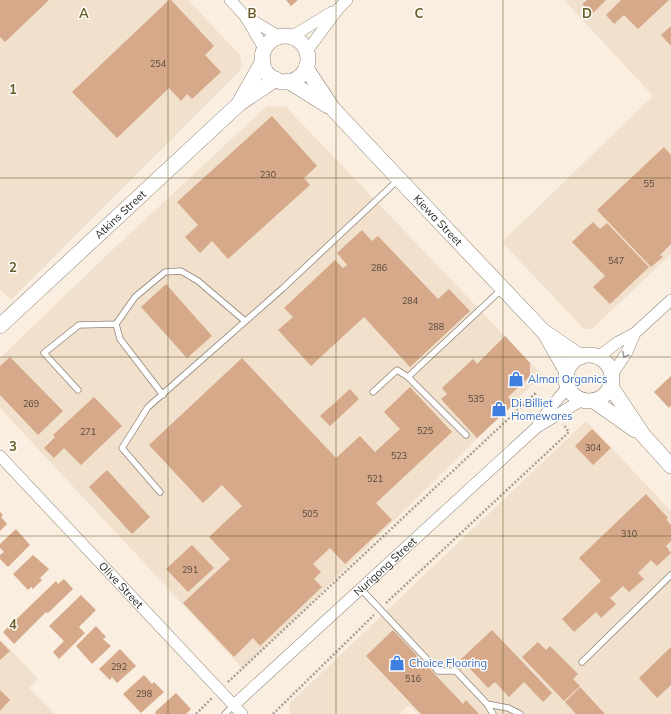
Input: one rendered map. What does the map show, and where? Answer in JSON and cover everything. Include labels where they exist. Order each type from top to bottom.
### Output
[{"type":"street","points":[[230,0],[245,16],[264,56],[267,72],[282,80],[299,77],[306,68],[308,56],[303,44],[298,40],[286,37],[245,16]]},
{"type":"street","points":[[264,56],[268,44],[274,39],[286,37],[338,8],[347,0]]},
{"type":"street","points":[[307,51],[338,8]]},
{"type":"street","name":"Atkins Street","points":[[240,103],[264,56]]},
{"type":"street","name":"Kiewa Street","points":[[306,68],[333,109],[543,331],[580,357]]},
{"type":"street","name":"Atkins Street","points":[[0,326],[240,103],[282,80]]},
{"type":"street","name":"Kiewa Street","points":[[282,80],[333,109]]},
{"type":"street","points":[[598,357],[618,342],[635,333],[671,300]]},
{"type":"street","name":"Kiewa Street","points":[[543,331],[568,380]]},
{"type":"street","points":[[588,400],[601,398],[607,393],[635,333]]},
{"type":"street","points":[[643,435],[588,400],[576,397],[568,380],[574,360],[586,355],[598,357],[608,364],[612,381],[643,435],[671,466]]},
{"type":"street","name":"Nurigong Street","points":[[234,705],[537,427],[568,380]]},
{"type":"street","name":"Nurigong Street","points":[[537,427],[588,400]]},
{"type":"street","name":"Olive Street","points":[[0,456],[242,714]]},
{"type":"lane","points":[[160,492],[122,448],[148,407],[164,395],[282,289],[399,179]]},
{"type":"lane","points":[[116,324],[135,297],[165,272],[181,271],[198,281],[245,321]]},
{"type":"lane","points":[[408,376],[503,288]]},
{"type":"lane","points":[[78,390],[44,353],[79,325],[116,324]]},
{"type":"lane","points":[[116,324],[120,339],[164,395]]},
{"type":"lane","points":[[373,392],[397,370],[408,376],[466,435]]},
{"type":"lane","points":[[582,662],[671,575]]},
{"type":"lane","points":[[360,588],[438,671],[456,671],[487,704],[493,714]]},
{"type":"lane","points":[[487,704],[508,708],[520,714]]},
{"type":"lane","points":[[225,714],[234,705]]},
{"type":"path","points":[[196,714],[238,671],[537,392]]},
{"type":"path","points":[[273,714],[380,609],[569,432],[565,427]]},
{"type":"shaded area","points":[[0,0],[188,0],[240,55],[242,67],[237,74],[11,300],[0,289]]},
{"type":"shaded area","points":[[564,0],[671,0],[671,254],[592,329],[584,329],[502,242],[653,96]]},
{"type":"shaded area","points":[[267,106],[286,107],[542,375],[243,669],[0,408],[0,358],[106,256]]},
{"type":"shaded area","points":[[586,421],[671,511],[671,714],[418,714],[409,705],[399,714],[290,714],[289,704]]},
{"type":"shaded area","points":[[0,639],[38,679],[29,688],[55,714],[0,714]]},
{"type":"building","points":[[0,0],[49,0],[5,42],[0,37]]},
{"type":"building","points":[[169,0],[171,0],[214,46],[205,55],[221,72],[192,99],[187,94],[181,101],[169,88],[117,138],[72,92]]},
{"type":"building","points":[[286,0],[298,0],[291,6]]},
{"type":"building","points":[[587,0],[606,0],[592,14],[582,4]]},
{"type":"building","points":[[621,0],[669,0],[638,29],[624,15],[614,24],[606,15]]},
{"type":"building","points":[[671,26],[671,46],[661,35]]},
{"type":"building","points":[[272,116],[317,166],[304,178],[310,185],[228,259],[212,241],[200,253],[185,237],[198,225],[177,202]]},
{"type":"building","points":[[664,147],[671,155],[671,244],[660,255],[663,257],[651,267],[597,210]]},
{"type":"building","points":[[593,222],[600,229],[607,223],[649,267],[610,304],[593,287],[605,276],[572,242]]},
{"type":"building","points":[[362,230],[372,241],[378,236],[438,299],[449,289],[470,311],[410,367],[364,317],[311,366],[278,330],[293,317],[284,308],[335,260],[343,268],[347,265],[337,253]]},
{"type":"building","points":[[166,284],[212,336],[187,358],[141,307]]},
{"type":"building","points":[[505,336],[530,363],[530,376],[508,397],[514,404],[477,438],[441,399],[447,394],[442,388],[473,359],[477,364]]},
{"type":"building","points":[[10,357],[63,411],[38,435],[0,395],[0,366]]},
{"type":"building","points":[[242,358],[336,458],[360,436],[375,452],[400,429],[384,412],[410,387],[452,432],[376,503],[392,520],[345,564],[330,548],[313,564],[321,572],[314,579],[322,587],[260,646],[253,638],[234,657],[183,603],[230,559],[209,537],[242,506],[222,485],[203,503],[149,445]]},
{"type":"building","points":[[671,376],[671,405],[669,408],[654,392]]},
{"type":"building","points":[[350,389],[359,399],[330,426],[320,416]]},
{"type":"building","points":[[94,397],[122,426],[81,465],[64,448],[54,458],[44,448],[55,437],[53,435]]},
{"type":"building","points":[[592,429],[611,448],[593,465],[575,446]]},
{"type":"building","points":[[107,470],[150,517],[132,534],[89,487]]},
{"type":"building","points":[[646,494],[668,518],[666,519],[671,525],[671,541],[666,546],[671,553],[657,566],[651,560],[638,573],[644,579],[629,592],[623,586],[610,598],[616,604],[601,618],[596,612],[574,632],[562,619],[601,581],[579,558]]},
{"type":"building","points":[[0,512],[3,515],[1,517],[7,524],[0,531]]},
{"type":"building","points":[[16,529],[30,545],[8,567],[0,559],[0,555],[4,552],[0,548],[0,544]]},
{"type":"building","points":[[192,545],[214,568],[188,592],[166,569]]},
{"type":"building","points":[[33,555],[49,569],[40,578],[42,580],[33,589],[31,587],[28,590],[13,574]]},
{"type":"building","points":[[64,579],[73,589],[48,613],[46,612],[14,644],[3,632],[56,581],[58,584]]},
{"type":"building","points":[[81,595],[96,610],[79,627],[85,633],[59,659],[53,652],[64,641],[49,626]]},
{"type":"building","points":[[96,626],[106,637],[103,639],[111,646],[92,664],[76,646]]},
{"type":"building","points":[[393,630],[463,704],[466,700],[479,714],[421,714],[366,656]]},
{"type":"building","points":[[492,630],[552,693],[543,702],[524,682],[509,697],[495,682],[488,688],[461,659]]},
{"type":"building","points":[[0,641],[10,651],[0,660]]},
{"type":"building","points":[[538,642],[546,650],[550,646],[578,674],[573,679],[580,686],[564,701],[522,657]]},
{"type":"building","points":[[671,647],[671,685],[657,698],[639,678]]},
{"type":"building","points":[[120,649],[136,666],[117,683],[112,677],[110,680],[99,669]]},
{"type":"building","points":[[144,675],[152,684],[154,682],[164,692],[141,713],[123,694]]},
{"type":"building","points":[[580,687],[605,714],[576,714],[565,702]]},
{"type":"building","points":[[0,690],[10,700],[0,711]]},
{"type":"building","points":[[176,693],[191,709],[186,714],[156,714],[155,712]]},
{"type":"place","name":"Almar Organics","points":[[516,379]]},
{"type":"place","name":"Di Billiet Homewares","points":[[499,409]]},
{"type":"place","name":"Choice Flooring","points":[[397,663]]}]
